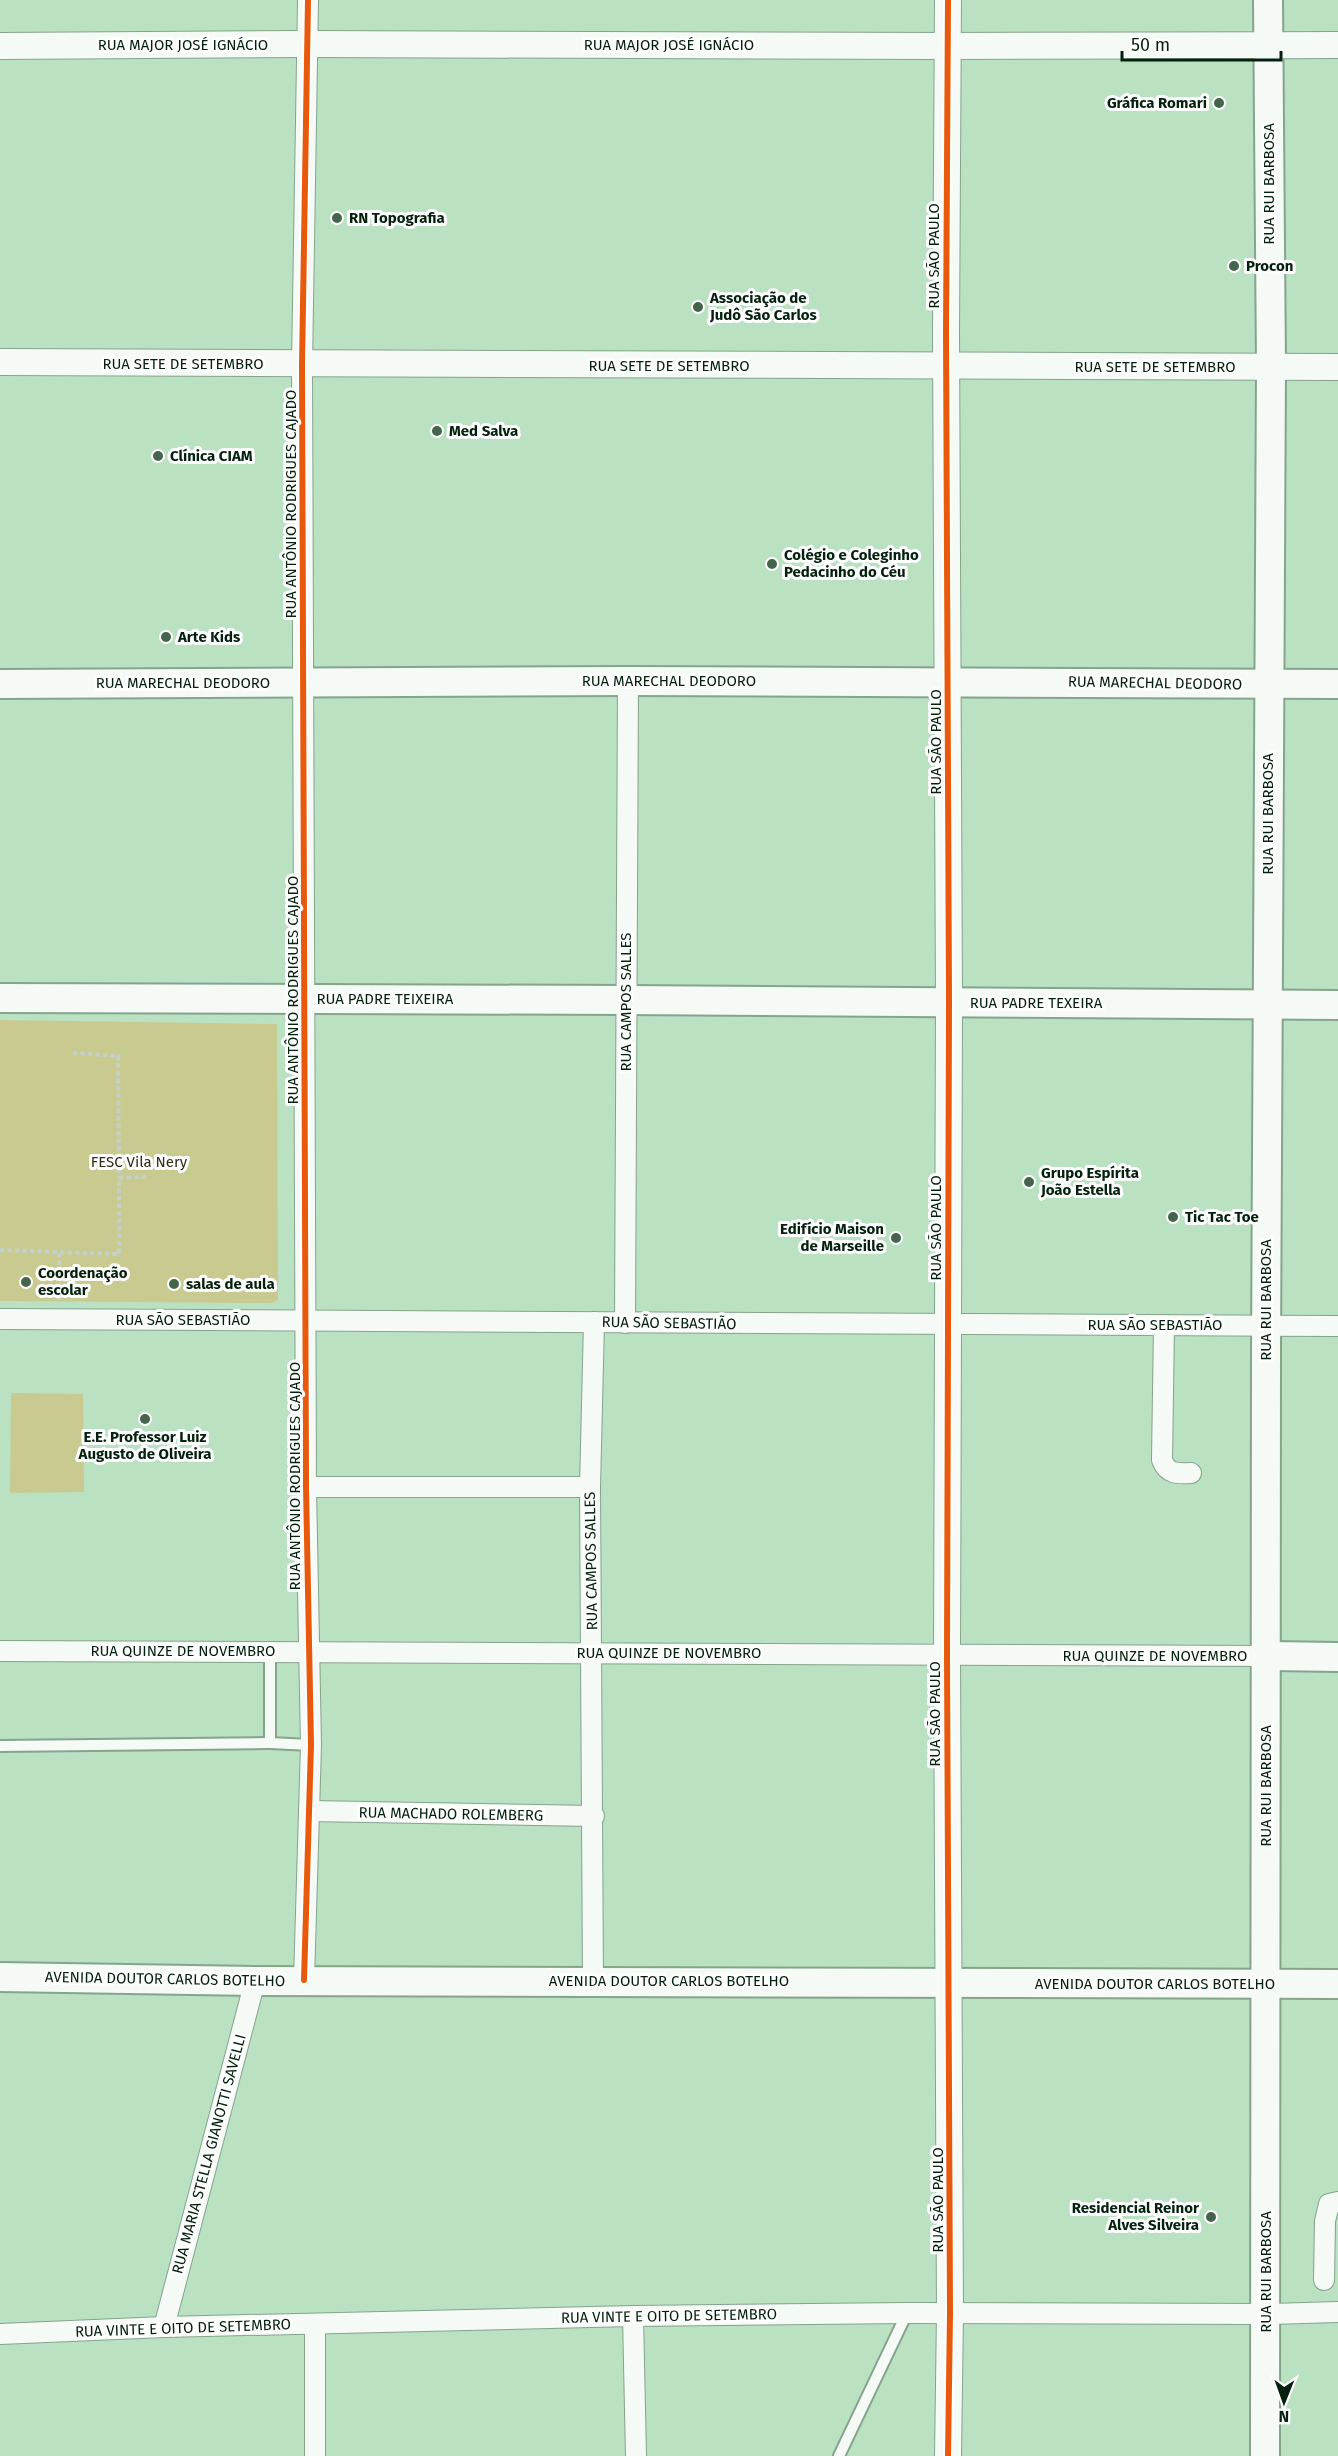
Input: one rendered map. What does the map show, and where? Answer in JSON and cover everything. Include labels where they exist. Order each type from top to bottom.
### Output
[{"type":"main road","name":"RUA RUI BARBOSA","points":[[1265,2456],[1266,1326],[1271,367],[1268,0]]},
{"type":"main road","name":"RUA MARECHAL DEODORO","points":[[0,684],[628,681],[1338,684]]},
{"type":"main road","name":"RUA PADRE TEIXEIRA","points":[[0,998],[626,1000]]},
{"type":"main road","name":"RUA PADRE TEXEIRA","points":[[626,1000],[1338,1005]]},
{"type":"main road","name":"RUA QUINZE DE NOVEMBRO","points":[[1267,1656],[1338,1657]]},
{"type":"main road","name":"AVENIDA DOUTOR CARLOS BOTELHO","points":[[0,1977],[255,1981],[1338,1984]]},
{"type":"street","name":"RUA ANTÔNIO RODRIGUES CAJADO","points":[[304,1980],[311,1745],[306,1487],[302,365],[308,0]]},
{"type":"street","name":"RUA SÃO PAULO","points":[[948,0],[946,366],[950,1002],[947,1655],[950,2313],[948,2456]]},
{"type":"street","name":"RUA MAJOR JOSÉ IGNÁCIO","points":[[0,46],[308,44],[1268,47],[1338,45]]},
{"type":"street","name":"RUA SETE DE SETEMBRO","points":[[0,362],[302,365],[1338,367]]},
{"type":"street","name":"RUA CAMPOS SALLES","points":[[625,1323],[628,681]]},
{"type":"street","name":"RUA SÃO SEBASTIÃO","points":[[0,1319],[1338,1326]]},
{"type":"street","name":"RUA CAMPOS SALLES","points":[[593,1981],[594,1816],[590,1487],[594,1322]]},
{"type":"street","points":[[1164,1325],[1162,1460],[1169,1471],[1191,1473]]},
{"type":"street","points":[[306,1487],[590,1487]]},
{"type":"street","name":"RUA QUINZE DE NOVEMBRO","points":[[0,1651],[270,1650],[1267,1656]]},
{"type":"street","name":"RUA MACHADO ROLEMBERG","points":[[309,1811],[594,1816]]},
{"type":"street","name":"RUA MARIA STELLA GIANOTTI SAVELLI","points":[[164,2327],[255,1981]]},
{"type":"street","points":[[1324,2280],[1325,2221],[1329,2204],[1338,2202]]},
{"type":"street","name":"RUA VINTE E OITO DE SETEMBRO","points":[[0,2334],[164,2327],[633,2316],[1338,2312]]},
{"type":"street","points":[[633,2316],[636,2456]]},
{"type":"street","points":[[315,2324],[315,2456]]},
{"type":"lane","points":[[270,1650],[270,1743]]},
{"type":"lane","points":[[0,1746],[270,1743],[311,1745]]},
{"type":"lane","points":[[839,2456],[907,2313]]},
{"type":"path","points":[[0,1250],[119,1254],[118,1056],[74,1053]]},
{"type":"path","points":[[119,1178],[146,1178]]},
{"type":"path","points":[[59,1252],[59,1319]]},
{"type":"green space","name":"FESC Vila Nery","points":[[0,1020],[277,1024],[278,1300],[272,1303],[0,1301]]},
{"type":"green space","points":[[11,1393],[83,1394],[84,1492],[10,1493]]},
{"type":"cycle path","points":[[304,1980],[311,1745],[306,1487],[302,365],[308,0]]},
{"type":"cycle path","points":[[948,0],[947,1655],[950,2313],[948,2456]]},
{"type":"place","name":"Gráfica Romari","points":[[1219,103]]},
{"type":"place","name":"RN Topografia","points":[[337,218]]},
{"type":"place","name":"Procon","points":[[1234,266]]},
{"type":"place","name":"Associação de Judô São Carlos","points":[[698,307]]},
{"type":"place","name":"Med Salva","points":[[437,431]]},
{"type":"place","name":"Clínica CIAM","points":[[158,456]]},
{"type":"place","name":"Colégio e Coleginho Pedacinho do Céu","points":[[772,564]]},
{"type":"place","name":"Arte Kids","points":[[166,637]]},
{"type":"place","name":"Grupo Espírita João Estella","points":[[1029,1182]]},
{"type":"place","name":"Tic Tac Toe","points":[[1173,1217]]},
{"type":"place","name":"Edifício Maison de Marseille","points":[[896,1238]]},
{"type":"place","name":"Coordenação escolar","points":[[26,1282]]},
{"type":"place","name":"salas de aula","points":[[174,1284]]},
{"type":"place","name":"E.E. Professor Luiz Augusto de Oliveira","points":[[145,1419]]},
{"type":"place","name":"Residencial Reinor Alves Silveira","points":[[1211,2217]]}]
